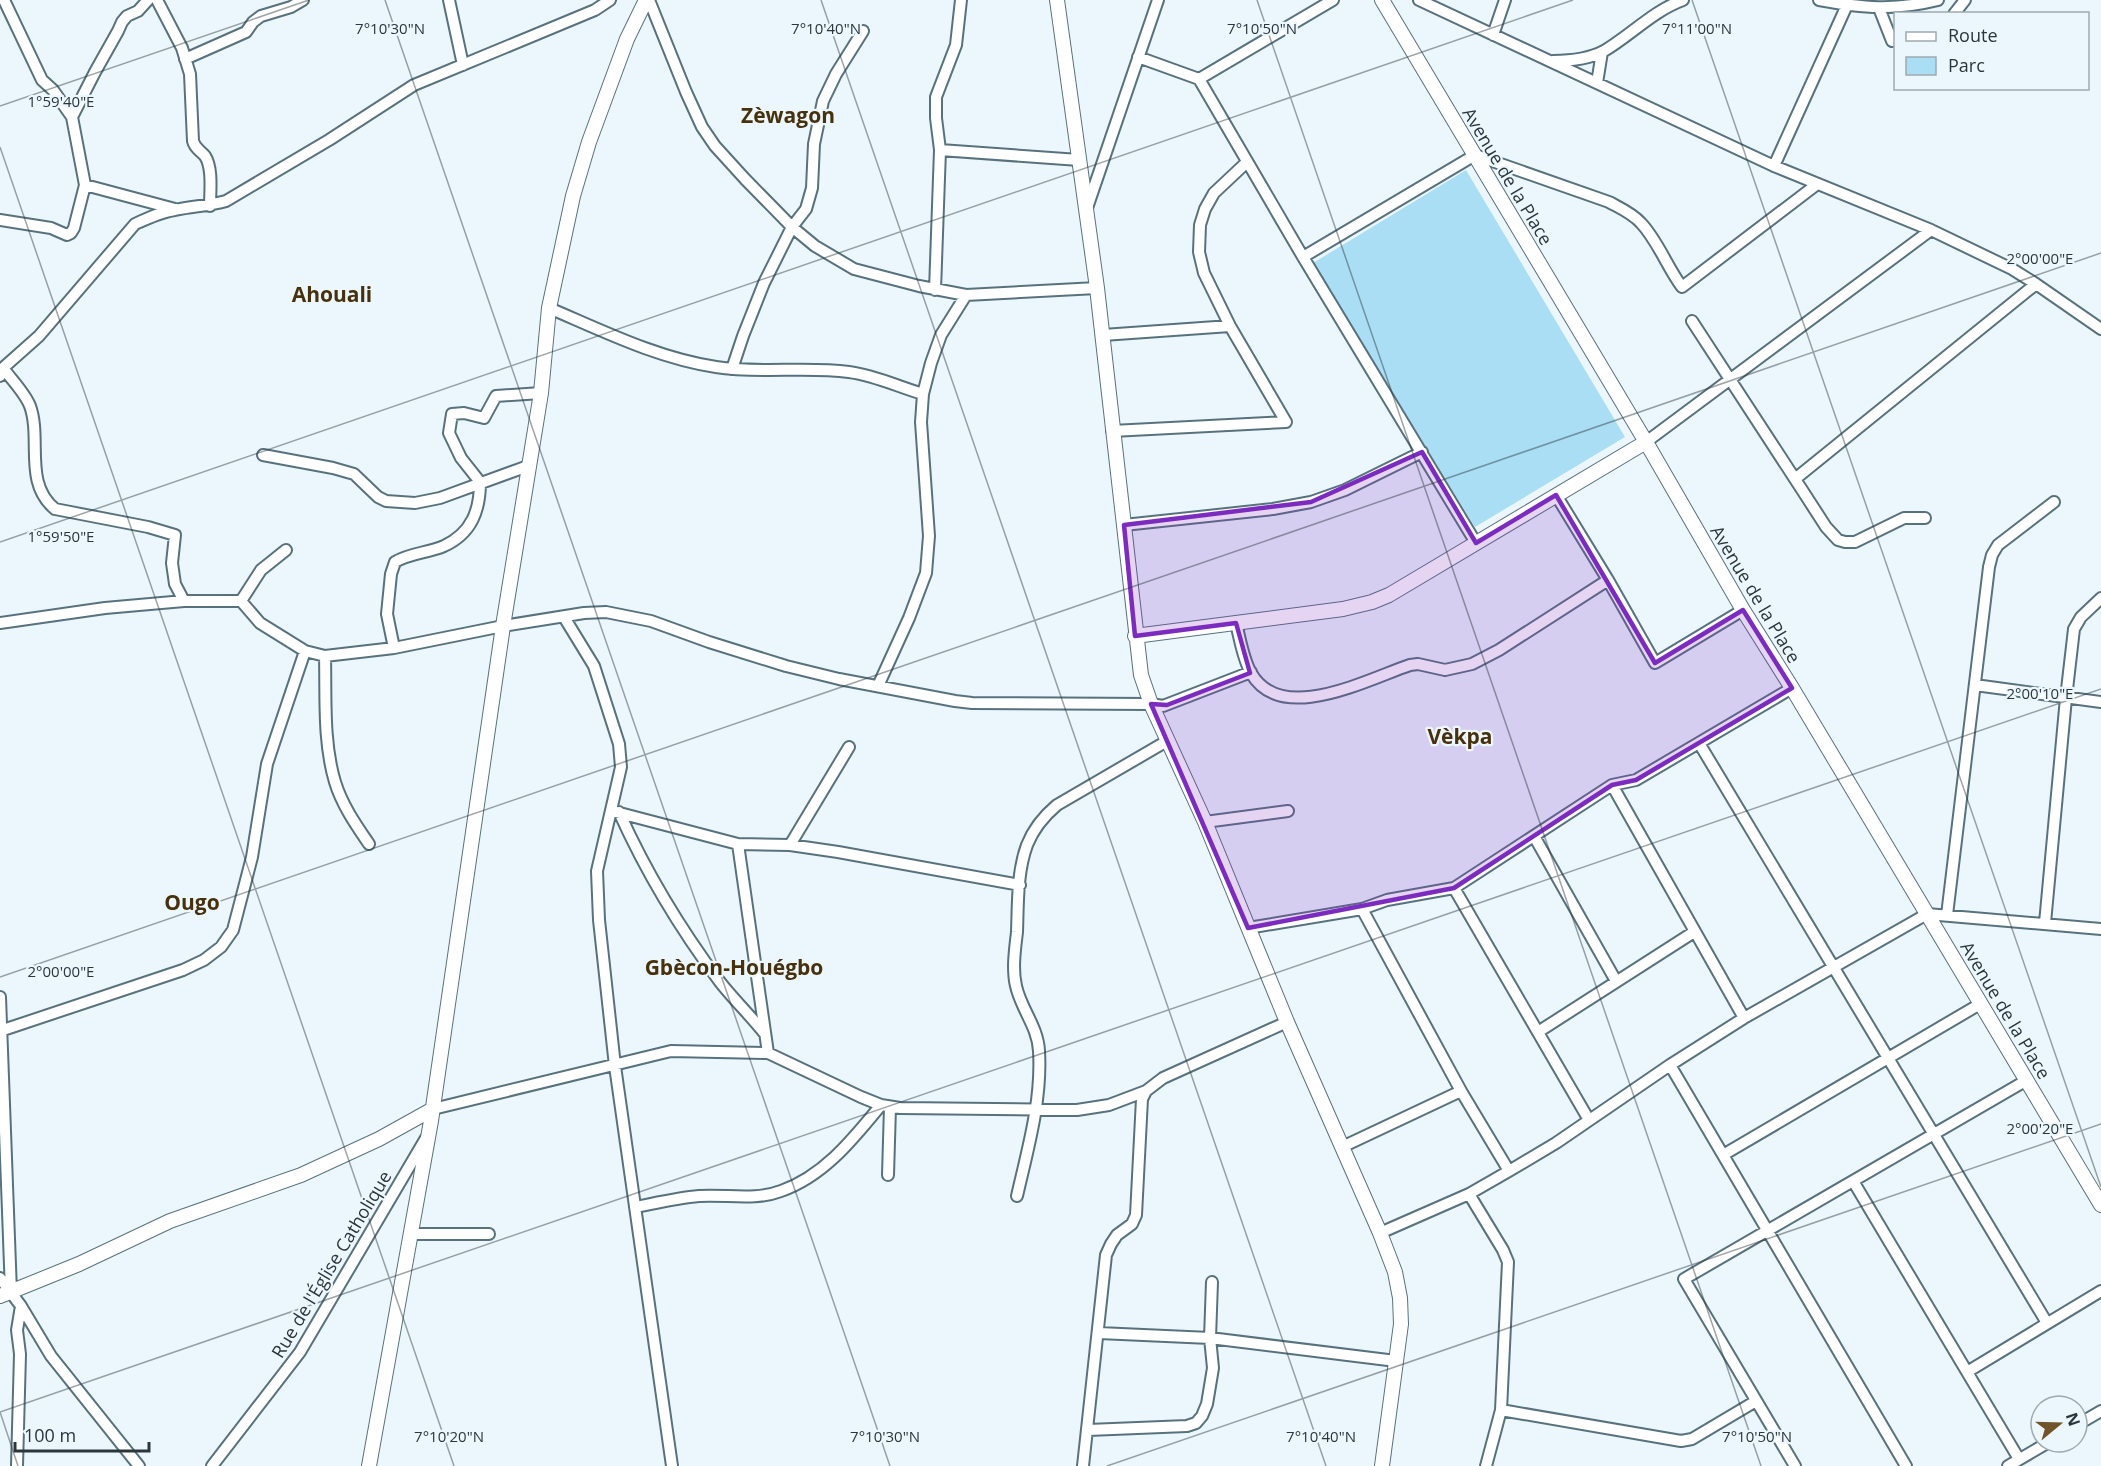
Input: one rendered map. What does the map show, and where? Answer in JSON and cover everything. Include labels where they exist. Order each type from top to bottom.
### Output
[{"type":"street","points":[[0,220],[51,228],[67,235],[74,228],[85,185],[72,117],[53,90],[42,80],[4,0]]},
{"type":"street","points":[[72,117],[122,22],[138,11],[148,0]]},
{"type":"street","points":[[157,0],[182,48],[190,74],[193,141],[195,148],[206,157],[209,171],[210,206]]},
{"type":"street","points":[[185,59],[246,32],[261,16],[291,7],[303,0]]},
{"type":"street","points":[[449,0],[463,65]]},
{"type":"street","points":[[184,602],[175,584],[172,563],[176,535],[148,527],[55,509],[46,502],[40,492],[33,453],[30,405],[2,372],[39,336],[135,224],[176,209],[210,206],[226,201],[329,141],[414,86],[595,10],[610,0]]},
{"type":"street","points":[[648,0],[702,127],[715,146],[792,227],[815,246],[855,269],[935,290],[966,295],[1098,288]]},
{"type":"street","points":[[369,1466],[433,1109],[503,626],[541,393],[549,308],[573,196],[589,142],[627,39],[648,0]]},
{"type":"street","points":[[935,290],[940,150],[936,97],[956,45],[960,0]]},
{"type":"street","points":[[1057,0],[1098,288],[1112,431],[1141,675],[1151,704],[1205,822],[1287,1022],[1395,1272],[1400,1298],[1401,1324],[1382,1466]]},
{"type":"street","points":[[1087,208],[1158,0]]},
{"type":"street","points":[[1199,79],[1333,0]]},
{"type":"street","name":"Avenue de la Place","points":[[1382,0],[1646,442],[1743,610],[2101,1205]]},
{"type":"street","points":[[1419,0],[1773,166],[1931,230],[2012,269],[2101,329]]},
{"type":"street","points":[[1493,35],[1505,0]]},
{"type":"street","points":[[1550,61],[1572,60],[1602,51],[1671,4],[1683,0]]},
{"type":"street","points":[[1819,0],[1879,8],[1899,8],[1938,0]]},
{"type":"street","points":[[1956,12],[1965,0]]},
{"type":"street","points":[[1773,166],[1846,5]]},
{"type":"street","points":[[1879,8],[1892,41]]},
{"type":"street","points":[[732,369],[742,336],[764,283],[792,227],[806,209],[812,188],[814,144],[823,101],[836,74],[863,32]]},
{"type":"street","points":[[1597,83],[1602,51]]},
{"type":"street","points":[[1138,57],[1199,79],[1303,257],[1476,543]]},
{"type":"street","points":[[940,150],[1079,160]]},
{"type":"street","points":[[1303,257],[1474,155],[1609,202],[1626,211],[1640,221],[1682,287],[1816,185]]},
{"type":"street","points":[[1112,431],[1286,422],[1230,326],[1200,263],[1198,242],[1205,209],[1214,193],[1247,162]]},
{"type":"street","points":[[85,185],[176,209]]},
{"type":"street","points":[[1135,636],[1343,609],[1389,595],[1646,442],[1931,230]]},
{"type":"street","points":[[1795,479],[2037,284]]},
{"type":"street","points":[[878,686],[903,633],[926,573],[929,536],[921,422],[923,394],[941,335],[966,295]]},
{"type":"street","points":[[549,308],[661,355],[732,369],[824,369],[850,372],[923,394]]},
{"type":"street","points":[[1692,321],[1826,527],[1838,540],[1845,543],[1855,542],[1904,518],[1925,518]]},
{"type":"street","points":[[1103,334],[1230,326]]},
{"type":"street","points":[[394,648],[387,614],[391,574],[395,562],[404,556],[445,546],[466,530],[480,503],[480,482],[460,458],[449,433],[452,414],[464,412],[484,418],[496,396],[541,393]]},
{"type":"street","points":[[1124,525],[1273,509],[1311,502],[1345,490],[1422,452]]},
{"type":"street","points":[[263,455],[354,474],[378,497],[386,501],[415,503],[440,498],[528,466]]},
{"type":"street","points":[[1556,495],[1608,580],[1654,663],[1743,610]]},
{"type":"street","points":[[1947,915],[1992,555],[1998,545],[2054,502]]},
{"type":"street","points":[[241,601],[261,570],[286,549]]},
{"type":"street","points":[[1236,623],[1251,672],[1262,684],[1279,695],[1308,698],[1352,686],[1410,665],[1418,664],[1445,670],[1463,667],[1499,650],[1608,580]]},
{"type":"street","points":[[2045,923],[2074,628],[2081,617],[2101,598]]},
{"type":"street","points":[[0,623],[105,608],[184,602],[241,601]]},
{"type":"street","points":[[241,601],[260,623],[305,651],[325,656],[394,648],[503,626],[606,612],[651,621],[786,666],[839,679],[972,703],[1151,704],[1159,706],[1167,705],[1251,672]]},
{"type":"street","points":[[564,617],[594,666],[620,744],[621,767],[616,812],[600,853],[596,890],[615,1066],[672,1466]]},
{"type":"street","points":[[3,1030],[183,970],[204,960],[221,947],[233,930],[252,857],[267,764],[305,651]]},
{"type":"street","points":[[325,656],[326,730],[335,782],[348,812],[369,844]]},
{"type":"street","points":[[1975,685],[2101,702]]},
{"type":"street","points":[[1248,928],[1362,909],[1386,900],[1454,888],[1612,785],[1636,780],[1792,688]]},
{"type":"street","points":[[1017,1196],[1037,1110],[1039,1058],[1038,1041],[1020,999],[1014,972],[1020,885],[1028,843],[1049,812],[1065,799],[1167,741]]},
{"type":"street","points":[[1699,744],[2047,1323]]},
{"type":"street","points":[[790,845],[849,747]]},
{"type":"street","points":[[1612,785],[1744,1018]]},
{"type":"street","points":[[1205,822],[1288,811]]},
{"type":"street","points":[[616,812],[738,844],[790,845],[1020,885]]},
{"type":"street","points":[[616,812],[703,957],[765,1034]]},
{"type":"street","points":[[1534,836],[1616,981]]},
{"type":"street","points":[[738,844],[768,1053]]},
{"type":"street","points":[[1454,888],[1589,1120]]},
{"type":"street","points":[[1362,909],[1461,1091],[1509,1171]]},
{"type":"street","points":[[1380,1233],[1469,1194],[1509,1171],[1744,1018],[1927,914],[2101,929]]},
{"type":"street","points":[[1538,1032],[1694,932]]},
{"type":"street","points":[[0,996],[3,1030],[3,1287],[21,1306],[51,1356],[139,1466]]},
{"type":"street","points":[[1723,1155],[1980,1004]]},
{"type":"street","points":[[3,1287],[79,1264],[170,1221],[301,1174],[379,1139],[433,1109],[671,1052],[768,1053],[885,1106],[921,1110],[1094,1108],[1125,1100],[1146,1091],[1163,1078],[1287,1022]]},
{"type":"street","points":[[1670,1065],[1906,1466]]},
{"type":"street","points":[[1795,1466],[1683,1279],[2027,1080]]},
{"type":"street","points":[[1083,1466],[1106,1255],[1111,1244],[1132,1224],[1136,1215],[1139,1185],[1140,1111],[1146,1091]]},
{"type":"street","points":[[1342,1147],[1461,1091]]},
{"type":"street","points":[[635,1207],[700,1196],[742,1196],[779,1192],[798,1184],[832,1160],[885,1106]]},
{"type":"street","points":[[885,1106],[888,1175]]},
{"type":"street","name":"Rue de l'Église Catholique","points":[[212,1466],[300,1352],[429,1133]]},
{"type":"street","points":[[1852,1181],[2019,1459]]},
{"type":"street","points":[[1469,1194],[1508,1262],[1501,1410],[1486,1466]]},
{"type":"street","points":[[411,1234],[489,1234]]},
{"type":"street","points":[[1088,1430],[1173,1428],[1196,1423],[1203,1416],[1213,1368],[1210,1338],[1212,1282]]},
{"type":"street","points":[[1966,1372],[2101,1291]]},
{"type":"street","points":[[17,1466],[20,1354],[17,1330],[21,1306]]},
{"type":"street","points":[[1099,1333],[1210,1338],[1396,1361]]},
{"type":"street","points":[[1501,1410],[1681,1441],[1692,1439],[1756,1401]]},
{"type":"street","points":[[2008,1466],[2029,1453]]},
{"type":"highlighted area","points":[[1422,452],[1476,543],[1556,495],[1655,663],[1743,610],[1792,688],[1636,780],[1612,785],[1454,888],[1248,928],[1151,704],[1167,705],[1250,673],[1236,623],[1135,636],[1124,525],[1311,502]]},
{"type":"green space","points":[[1466,170],[1625,437],[1475,527],[1313,263]]},
{"type":"district","name":"Zèwagon","points":[[788,115]]},
{"type":"district","name":"Ahouali","points":[[332,294]]},
{"type":"district","name":"Vèkpa","points":[[1460,736]]},
{"type":"district","name":"Ougo","points":[[192,902]]},
{"type":"district","name":"Gbècon-Houégbo","points":[[734,967]]}]
